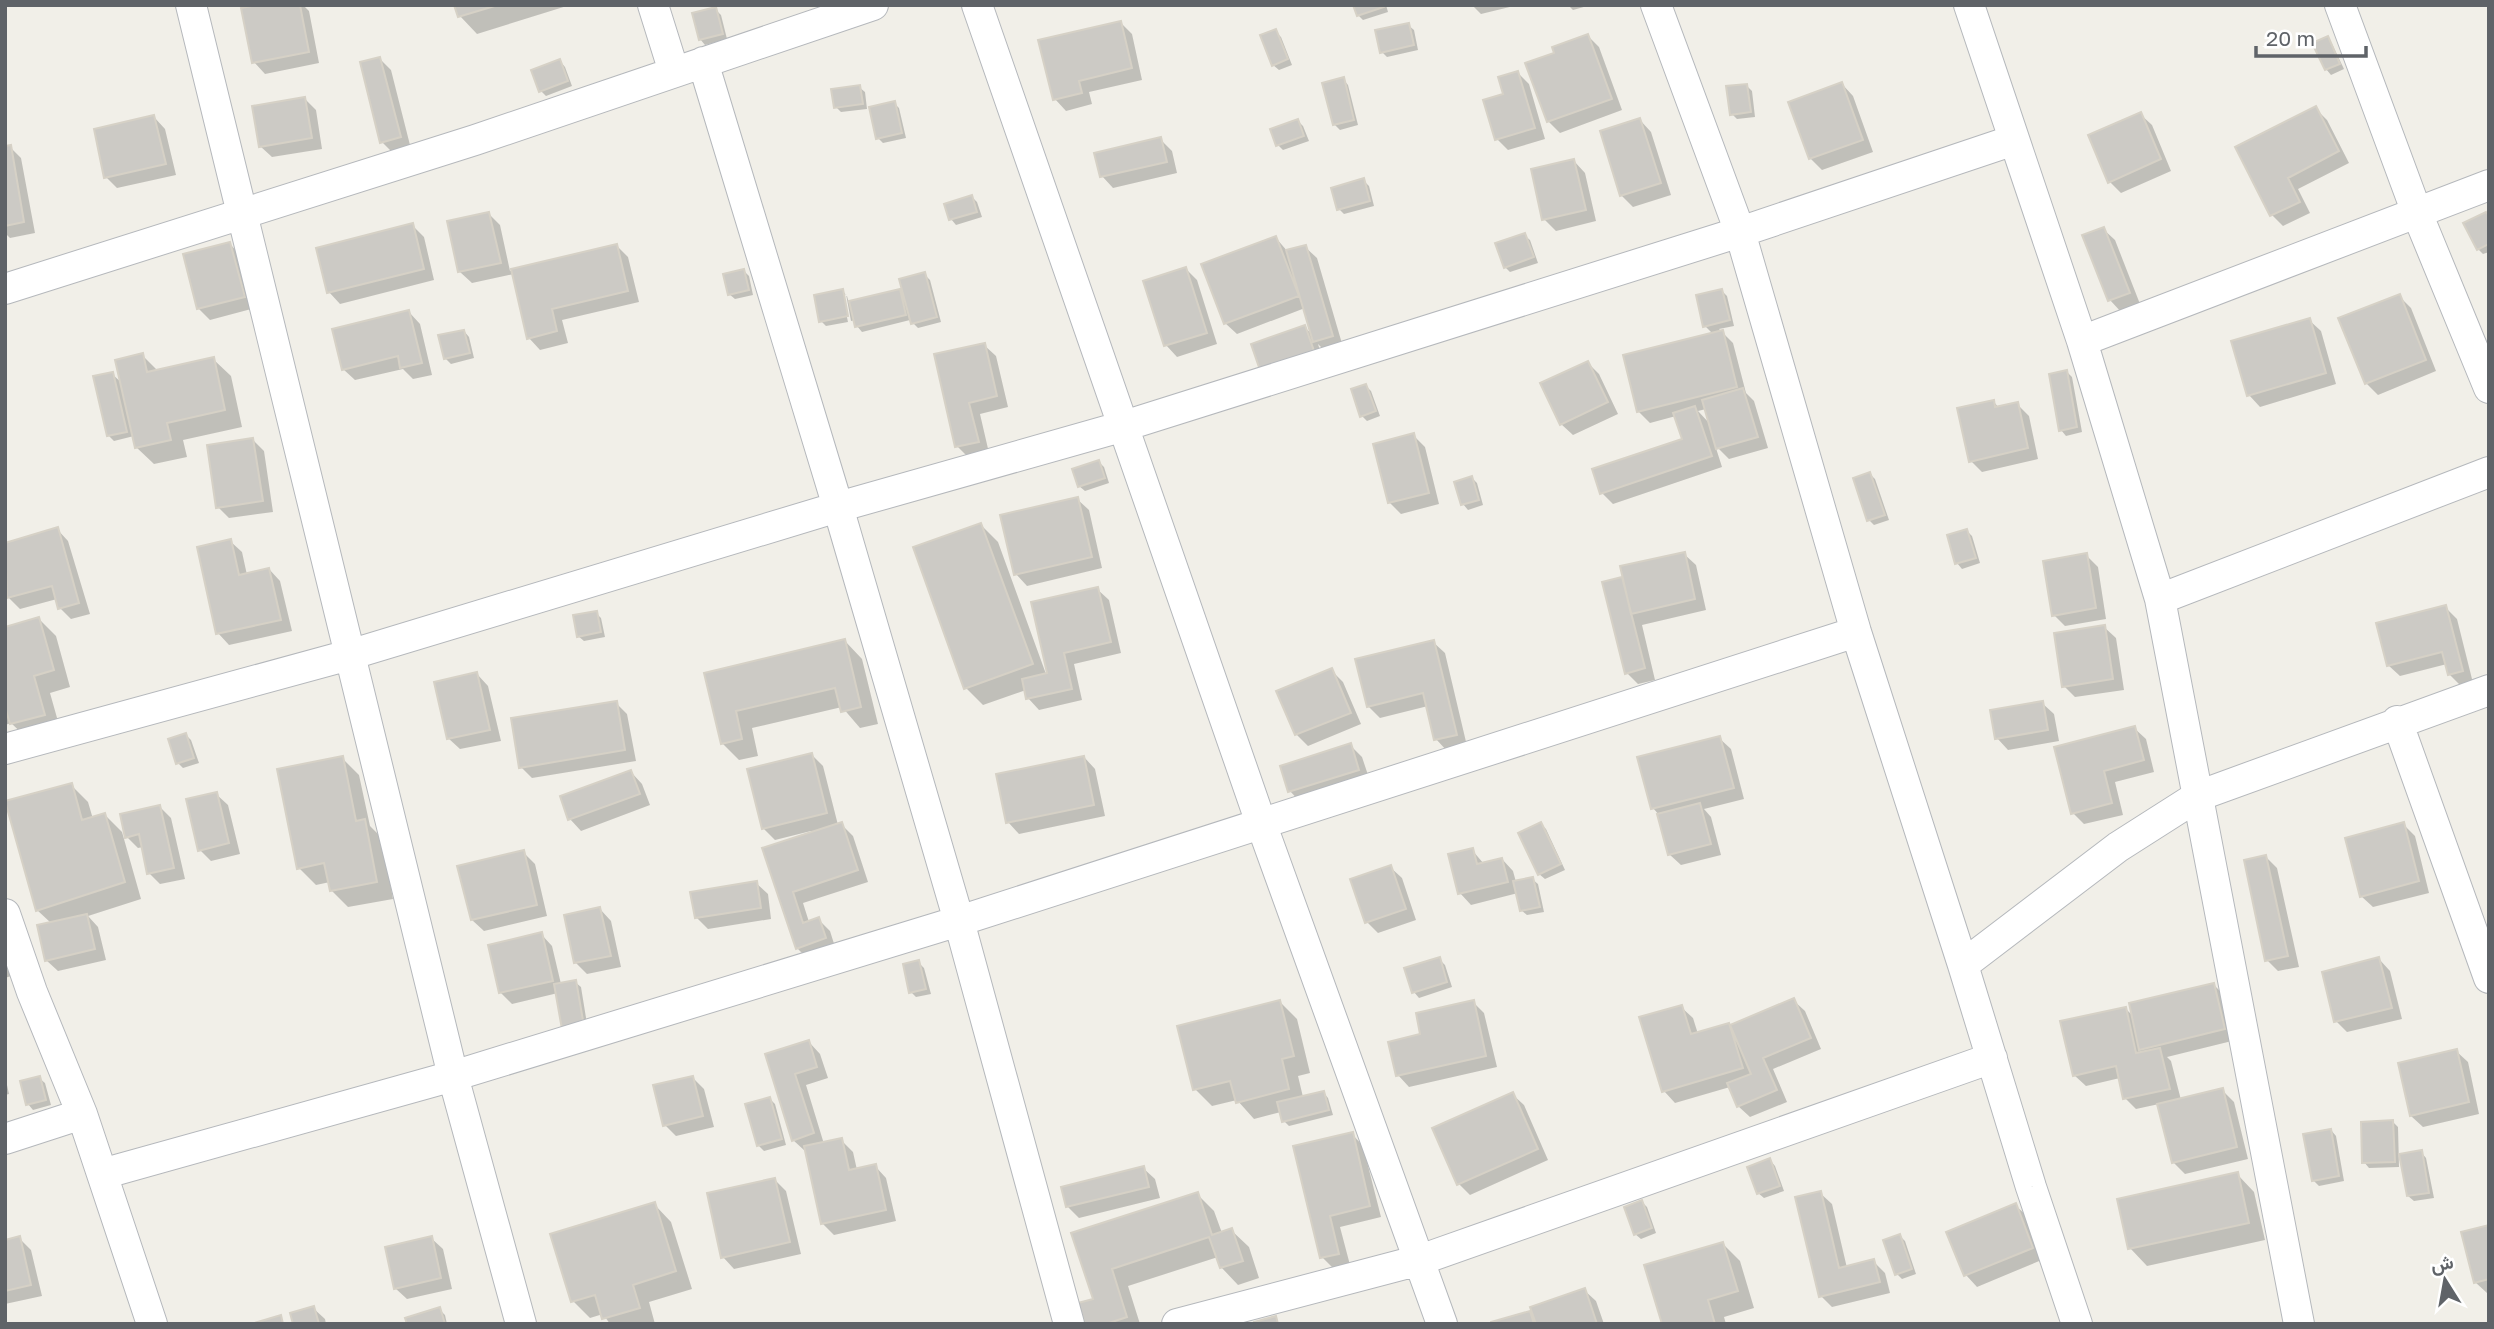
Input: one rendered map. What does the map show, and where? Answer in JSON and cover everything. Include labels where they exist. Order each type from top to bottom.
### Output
[{"type":"street","points":[[191,5],[453,1076],[521,1324]]},
{"type":"street","points":[[653,5],[674,72]]},
{"type":"street","points":[[5,289],[475,140],[873,5]]},
{"type":"street","points":[[977,5],[1261,823],[1442,1324]]},
{"type":"street","points":[[1656,5],[1740,232],[1856,632],[2031,1187],[2077,1324]]},
{"type":"street","points":[[1969,5],[2082,341],[2160,599],[2299,1324]]},
{"type":"street","points":[[2340,5],[2417,213],[2489,388]]},
{"type":"street","points":[[703,62],[838,507],[959,921],[1069,1324]]},
{"type":"street","points":[[5,749],[349,655],[838,507],[1124,426],[1740,232],[2014,139]]},
{"type":"street","points":[[2082,341],[2489,185]]},
{"type":"street","points":[[2160,599],[2489,472]]},
{"type":"street","points":[[102,1174],[453,1076],[959,921],[1856,632]]},
{"type":"street","points":[[1963,965],[2118,847],[2198,796],[2397,721],[2489,690]]},
{"type":"street","points":[[2397,721],[2489,978]]},
{"type":"street","points":[[5,914],[82,1114],[152,1324]]},
{"type":"street","points":[[1177,1324],[1420,1260],[1992,1058]]},
{"type":"street","points":[[5,1139],[82,1114]]},
{"type":"building","points":[[257,5],[300,5],[309,52],[252,63],[241,8]]},
{"type":"building","points":[[454,5],[498,5],[458,17]]},
{"type":"building","points":[[1353,5],[1383,5],[1384,7],[1357,16]]},
{"type":"building","points":[[716,7],[723,34],[699,40],[692,13]]},
{"type":"building","points":[[1121,21],[1132,68],[1079,81],[1082,93],[1053,100],[1038,40]]},
{"type":"building","points":[[1409,23],[1414,45],[1380,53],[1375,30]]},
{"type":"building","points":[[1276,29],[1288,59],[1272,66],[1260,35]]},
{"type":"building","points":[[1588,34],[1612,99],[1547,122],[1525,63],[1554,53],[1552,47]]},
{"type":"building","points":[[2328,36],[2340,64],[2325,70],[2312,43]]},
{"type":"building","points":[[380,57],[401,137],[380,143],[360,62]]},
{"type":"building","points":[[560,59],[568,81],[539,92],[531,70]]},
{"type":"building","points":[[1518,71],[1535,128],[1495,140],[1483,100],[1503,94],[1498,77]]},
{"type":"building","points":[[1344,77],[1354,120],[1333,125],[1322,83]]},
{"type":"building","points":[[1842,82],[1863,140],[1809,159],[1788,102]]},
{"type":"building","points":[[1747,84],[1751,112],[1730,115],[1726,86]]},
{"type":"building","points":[[860,85],[863,104],[834,108],[831,89]]},
{"type":"building","points":[[305,97],[312,138],[259,147],[252,106]]},
{"type":"building","points":[[895,101],[902,133],[876,139],[869,107]]},
{"type":"building","points":[[2316,106],[2339,151],[2288,178],[2300,202],[2270,216],[2235,147]]},
{"type":"building","points":[[2141,112],[2161,159],[2108,183],[2088,135]]},
{"type":"building","points":[[154,115],[166,164],[104,178],[94,129]]},
{"type":"building","points":[[1640,118],[1661,183],[1620,196],[1600,131]]},
{"type":"building","points":[[1298,119],[1304,136],[1276,146],[1270,129]]},
{"type":"building","points":[[1161,137],[1167,162],[1100,177],[1094,153]]},
{"type":"building","points":[[11,145],[24,222],[5,226],[5,146]]},
{"type":"building","points":[[1574,159],[1586,210],[1542,220],[1531,169]]},
{"type":"building","points":[[1364,178],[1370,201],[1337,210],[1331,188]]},
{"type":"building","points":[[972,195],[977,212],[949,220],[944,204]]},
{"type":"building","points":[[489,212],[501,263],[458,272],[447,221]]},
{"type":"building","points":[[2486,212],[2489,216],[2489,244],[2477,250],[2463,223]]},
{"type":"building","points":[[413,223],[424,269],[327,293],[316,248]]},
{"type":"building","points":[[2104,227],[2130,293],[2108,301],[2082,235]]},
{"type":"building","points":[[1525,233],[1534,257],[1504,268],[1495,243]]},
{"type":"building","points":[[1276,236],[1299,296],[1224,324],[1201,264]]},
{"type":"building","points":[[230,242],[245,297],[197,309],[183,254]]},
{"type":"building","points":[[617,244],[628,291],[552,309],[557,331],[527,339],[511,269]]},
{"type":"building","points":[[1306,245],[1333,336],[1313,342],[1286,250]]},
{"type":"building","points":[[1186,267],[1207,333],[1164,346],[1143,281]]},
{"type":"building","points":[[744,269],[749,290],[728,295],[723,274]]},
{"type":"building","points":[[925,272],[937,317],[911,324],[899,279]]},
{"type":"building","points":[[843,289],[848,316],[819,322],[814,295]]},
{"type":"building","points":[[900,289],[906,315],[855,327],[849,301]]},
{"type":"building","points":[[1722,289],[1730,320],[1703,327],[1696,295]]},
{"type":"building","points":[[2400,294],[2426,360],[2365,384],[2338,318]]},
{"type":"building","points":[[409,310],[422,363],[400,368],[398,356],[342,370],[332,329]]},
{"type":"building","points":[[2310,318],[2326,373],[2247,396],[2231,341]]},
{"type":"building","points":[[1305,325],[1315,354],[1261,373],[1251,344]]},
{"type":"building","points":[[464,330],[470,353],[444,359],[438,335]]},
{"type":"building","points":[[1723,330],[1737,387],[1637,412],[1623,355]]},
{"type":"building","points":[[985,343],[997,396],[969,403],[979,442],[955,447],[934,354]]},
{"type":"building","points":[[143,353],[147,372],[214,357],[225,410],[167,423],[171,440],[135,448],[115,360]]},
{"type":"building","points":[[1588,361],[1608,402],[1560,425],[1540,383]]},
{"type":"building","points":[[2067,370],[2077,427],[2059,431],[2049,374]]},
{"type":"building","points":[[113,372],[127,432],[107,436],[93,376]]},
{"type":"building","points":[[1366,384],[1376,411],[1360,417],[1351,389]]},
{"type":"building","points":[[1743,388],[1758,437],[1716,449],[1702,400]]},
{"type":"building","points":[[1994,400],[1995,407],[2018,402],[2028,448],[1969,462],[1957,408]]},
{"type":"building","points":[[1695,406],[1712,456],[1600,494],[1592,469],[1682,439],[1673,413]]},
{"type":"building","points":[[1414,433],[1429,493],[1388,503],[1373,444]]},
{"type":"building","points":[[253,438],[263,501],[216,508],[207,445]]},
{"type":"building","points":[[1099,460],[1105,478],[1078,487],[1072,469]]},
{"type":"building","points":[[1870,472],[1885,515],[1867,521],[1853,478]]},
{"type":"building","points":[[1472,476],[1479,500],[1461,505],[1454,482]]},
{"type":"building","points":[[1078,497],[1092,557],[1014,575],[1000,515]]},
{"type":"building","points":[[981,523],[1033,664],[964,689],[913,547]]},
{"type":"building","points":[[58,527],[79,603],[58,609],[52,586],[7,598],[5,543]]},
{"type":"building","points":[[1967,529],[1976,558],[1955,564],[1947,535]]},
{"type":"building","points":[[231,539],[239,575],[269,568],[281,620],[216,634],[197,547]]},
{"type":"building","points":[[1685,552],[1695,599],[1631,614],[1620,566]]},
{"type":"building","points":[[2087,553],[2096,608],[2052,616],[2043,561]]},
{"type":"building","points":[[1622,577],[1645,668],[1625,674],[1602,582]]},
{"type":"building","points":[[1098,587],[1111,642],[1064,653],[1072,689],[1026,699],[1022,679],[1047,673],[1031,602]]},
{"type":"building","points":[[2446,605],[2463,671],[2448,675],[2442,652],[2387,666],[2376,623]]},
{"type":"building","points":[[597,611],[601,632],[577,637],[573,615]]},
{"type":"building","points":[[39,617],[54,670],[34,676],[45,715],[10,724],[5,707],[5,627]]},
{"type":"building","points":[[2105,625],[2113,679],[2062,687],[2054,633]]},
{"type":"building","points":[[845,639],[861,707],[841,712],[835,688],[736,711],[742,739],[721,744],[704,673]]},
{"type":"building","points":[[1434,640],[1457,735],[1434,740],[1423,693],[1367,707],[1355,659]]},
{"type":"building","points":[[1332,668],[1351,713],[1295,735],[1276,691]]},
{"type":"building","points":[[477,672],[490,730],[447,739],[434,682]]},
{"type":"building","points":[[617,701],[625,750],[519,768],[511,718]]},
{"type":"building","points":[[2043,701],[2048,730],[1995,739],[1990,710]]},
{"type":"building","points":[[2135,726],[2144,760],[2104,771],[2112,803],[2071,814],[2054,747]]},
{"type":"building","points":[[186,733],[194,758],[176,764],[168,739]]},
{"type":"building","points":[[1720,736],[1734,788],[1651,809],[1637,757]]},
{"type":"building","points":[[1351,743],[1359,770],[1288,792],[1280,766]]},
{"type":"building","points":[[812,753],[827,813],[762,829],[747,769]]},
{"type":"building","points":[[343,756],[356,821],[365,819],[377,882],[330,891],[324,863],[297,869],[277,769]]},
{"type":"building","points":[[1084,756],[1094,805],[1006,823],[996,774]]},
{"type":"building","points":[[631,770],[640,794],[568,820],[560,796]]},
{"type":"building","points":[[72,783],[82,820],[105,813],[125,882],[36,911],[5,801]]},
{"type":"building","points":[[217,792],[229,843],[198,851],[186,799]]},
{"type":"building","points":[[1700,803],[1711,844],[1668,855],[1657,814]]},
{"type":"building","points":[[160,805],[174,868],[147,874],[139,834],[125,838],[120,814]]},
{"type":"building","points":[[842,822],[858,870],[793,892],[803,923],[819,917],[826,938],[796,949],[762,848]]},
{"type":"building","points":[[1541,822],[1561,864],[1538,875],[1518,833]]},
{"type":"building","points":[[2404,822],[2419,881],[2360,897],[2345,838]]},
{"type":"building","points":[[1473,848],[1477,864],[1502,858],[1508,882],[1458,894],[1448,854]]},
{"type":"building","points":[[524,850],[537,905],[471,920],[457,866]]},
{"type":"building","points":[[2266,855],[2288,956],[2265,961],[2244,860]]},
{"type":"building","points":[[1391,865],[1406,909],[1365,923],[1350,879]]},
{"type":"building","points":[[1533,877],[1540,907],[1520,911],[1513,881]]},
{"type":"building","points":[[757,881],[761,908],[695,918],[690,892]]},
{"type":"building","points":[[600,907],[611,956],[574,963],[564,915]]},
{"type":"building","points":[[87,914],[95,949],[45,961],[37,925]]},
{"type":"building","points":[[542,932],[553,981],[499,993],[488,945]]},
{"type":"building","points":[[1440,957],[1447,982],[1412,993],[1404,968]]},
{"type":"building","points":[[2379,957],[2392,1008],[2334,1022],[2322,972]]},
{"type":"building","points":[[919,960],[926,989],[909,993],[903,964]]},
{"type":"building","points":[[576,980],[585,1032],[563,1035],[554,984]]},
{"type":"building","points":[[2214,983],[2225,1029],[2139,1050],[2129,1003]]},
{"type":"building","points":[[1794,998],[1811,1038],[1763,1058],[1777,1090],[1737,1107],[1727,1083],[1751,1074],[1730,1025]]},
{"type":"building","points":[[1280,1000],[1294,1056],[1282,1059],[1289,1089],[1236,1103],[1230,1081],[1193,1090],[1177,1026]]},
{"type":"building","points":[[1474,1000],[1486,1056],[1396,1076],[1388,1042],[1420,1034],[1416,1013]]},
{"type":"building","points":[[1682,1005],[1691,1034],[1729,1023],[1743,1068],[1662,1092],[1639,1017]]},
{"type":"building","points":[[2126,1007],[2136,1053],[2160,1048],[2170,1089],[2123,1099],[2116,1066],[2073,1076],[2060,1021]]},
{"type":"building","points":[[809,1040],[817,1067],[795,1074],[814,1133],[792,1141],[765,1054]]},
{"type":"building","points":[[2457,1049],[2469,1102],[2410,1116],[2398,1063]]},
{"type":"building","points":[[40,1076],[46,1100],[26,1105],[20,1081]]},
{"type":"building","points":[[693,1076],[703,1116],[663,1126],[653,1085]]},
{"type":"building","points":[[2223,1088],[2237,1147],[2172,1163],[2157,1104]]},
{"type":"building","points":[[1324,1091],[1329,1110],[1282,1122],[1277,1102]]},
{"type":"building","points":[[1513,1092],[1538,1149],[1457,1185],[1432,1128]]},
{"type":"building","points":[[770,1097],[782,1139],[757,1146],[745,1104]]},
{"type":"building","points":[[2393,1120],[2395,1162],[2362,1163],[2361,1122]]},
{"type":"building","points":[[2331,1129],[2339,1176],[2312,1181],[2303,1134]]},
{"type":"building","points":[[1353,1132],[1370,1206],[1330,1216],[1339,1254],[1320,1258],[1293,1146]]},
{"type":"building","points":[[842,1138],[849,1170],[876,1164],[886,1210],[821,1224],[804,1146]]},
{"type":"building","points":[[2422,1150],[2429,1193],[2407,1196],[2399,1154]]},
{"type":"building","points":[[1770,1158],[1780,1186],[1757,1194],[1747,1167]]},
{"type":"building","points":[[1144,1166],[1149,1187],[1066,1207],[1061,1187]]},
{"type":"building","points":[[2238,1172],[2249,1223],[2128,1249],[2117,1199]]},
{"type":"building","points":[[775,1178],[790,1242],[721,1258],[707,1193]]},
{"type":"building","points":[[1821,1191],[1839,1268],[1874,1259],[1880,1282],[1819,1297],[1795,1197]]},
{"type":"building","points":[[1198,1192],[1212,1235],[1232,1228],[1243,1261],[1220,1268],[1209,1237],[1112,1269],[1127,1317],[1106,1324],[1085,1324],[1078,1303],[1093,1299],[1071,1233]]},
{"type":"building","points":[[1642,1200],[1652,1228],[1634,1235],[1624,1207]]},
{"type":"building","points":[[655,1202],[676,1271],[633,1285],[640,1308],[602,1319],[595,1295],[571,1302],[550,1234]]},
{"type":"building","points":[[2016,1203],[2033,1248],[1964,1276],[1946,1232]]},
{"type":"building","points":[[2489,1225],[2489,1279],[2474,1283],[2461,1232]]},
{"type":"building","points":[[1900,1234],[1912,1269],[1895,1275],[1883,1240]]},
{"type":"building","points":[[20,1236],[31,1285],[5,1291],[5,1240]]},
{"type":"building","points":[[432,1236],[441,1278],[394,1289],[385,1247]]},
{"type":"building","points":[[1723,1242],[1738,1291],[1708,1300],[1715,1324],[1662,1324],[1644,1265]]},
{"type":"building","points":[[1585,1288],[1597,1324],[1536,1324],[1530,1307]]},
{"type":"building","points":[[314,1306],[319,1324],[293,1324],[290,1313]]},
{"type":"building","points":[[440,1307],[445,1324],[407,1324],[405,1318]]},
{"type":"building","points":[[1530,1311],[1534,1324],[1491,1324],[1491,1322]]},
{"type":"building","points":[[281,1315],[283,1324],[251,1324]]},
{"type":"building","points":[[1276,1316],[1278,1324],[1254,1324],[1254,1322]]}]
